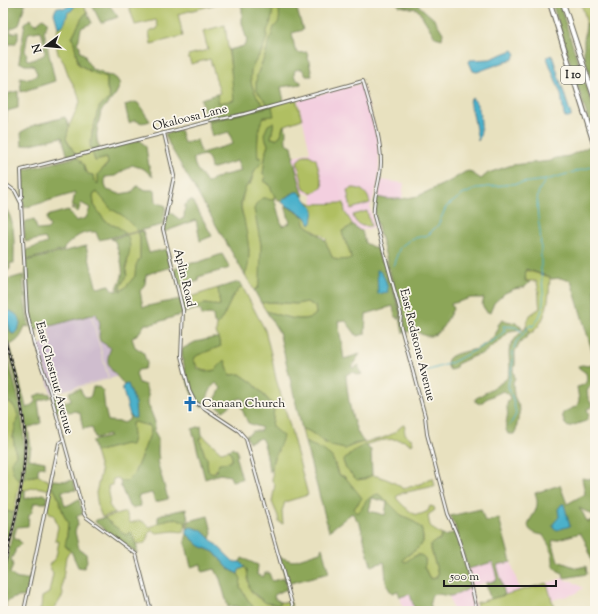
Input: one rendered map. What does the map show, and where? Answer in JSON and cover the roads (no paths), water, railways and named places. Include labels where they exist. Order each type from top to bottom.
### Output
[{"type":"highway","name":"I 10","points":[[550,3],[595,147]]},
{"type":"highway","name":"I 10","points":[[563,3],[595,100]]},
{"type":"street","name":"Okaloosa Lane","points":[[21,170],[244,114],[363,81]]},
{"type":"street","name":"East Redstone Avenue","points":[[363,81],[381,149],[381,174],[374,203],[374,216],[401,314],[400,324],[425,416],[427,434],[448,514],[454,526],[477,611]]},
{"type":"street","name":"Aplin Road","points":[[164,133],[174,176],[163,229],[183,310],[181,353],[186,377],[192,398],[195,402],[239,431],[246,439],[294,611]]},
{"type":"street","name":"East Chestnut Avenue","points":[[21,170],[22,196],[20,199],[23,212],[27,312],[35,350],[50,391],[63,440],[59,443],[24,611]]},
{"type":"street","points":[[3,182],[13,189],[20,199]]},
{"type":"street","points":[[63,440],[86,517],[136,554],[151,611]]},
{"type":"water","points":[[70,3],[77,3],[71,11],[68,12],[62,26],[58,27],[54,13],[57,7],[68,7]]},
{"type":"water","points":[[513,50],[516,54],[513,59],[477,72],[473,71],[469,62],[470,60],[490,59]]},
{"type":"water","points":[[552,55],[571,117],[564,116],[561,94],[547,58]]},
{"type":"water","points":[[472,98],[478,106],[481,118],[481,131],[478,141],[473,113],[469,101]]},
{"type":"water","points":[[295,192],[299,192],[314,210],[312,223],[310,224],[306,217],[281,202]]},
{"type":"water","points":[[377,269],[385,279],[388,292],[378,294]]},
{"type":"water","points":[[7,310],[15,314],[20,320],[19,327],[14,334],[11,333],[5,312]]},
{"type":"water","points":[[128,384],[135,403],[136,418],[132,418],[130,415],[122,387]]},
{"type":"water","points":[[562,504],[564,504],[570,526],[557,530],[553,527],[553,524],[559,517],[558,509]]},
{"type":"water","points":[[191,527],[201,530],[234,562],[240,562],[245,567],[239,570],[238,574],[228,568],[214,552],[200,546],[187,534],[187,529]]},
{"type":"waterway","points":[[393,266],[400,247],[411,239],[428,235],[438,225],[446,207],[462,195],[478,188],[546,180],[595,166]]},
{"type":"waterway","points":[[420,373],[451,363],[499,337],[505,330],[503,326],[515,327],[524,333],[530,325],[532,325],[532,327],[537,320],[543,306],[537,199],[539,190],[546,180]]},
{"type":"waterway","points":[[510,425],[516,414],[508,386],[513,361],[513,351],[516,342],[524,333]]},
{"type":"railway","points":[[3,331],[20,398],[25,439],[25,456],[21,489],[3,572]]},
{"type":"place","name":"Canaan Church","points":[[190,404]]}]
